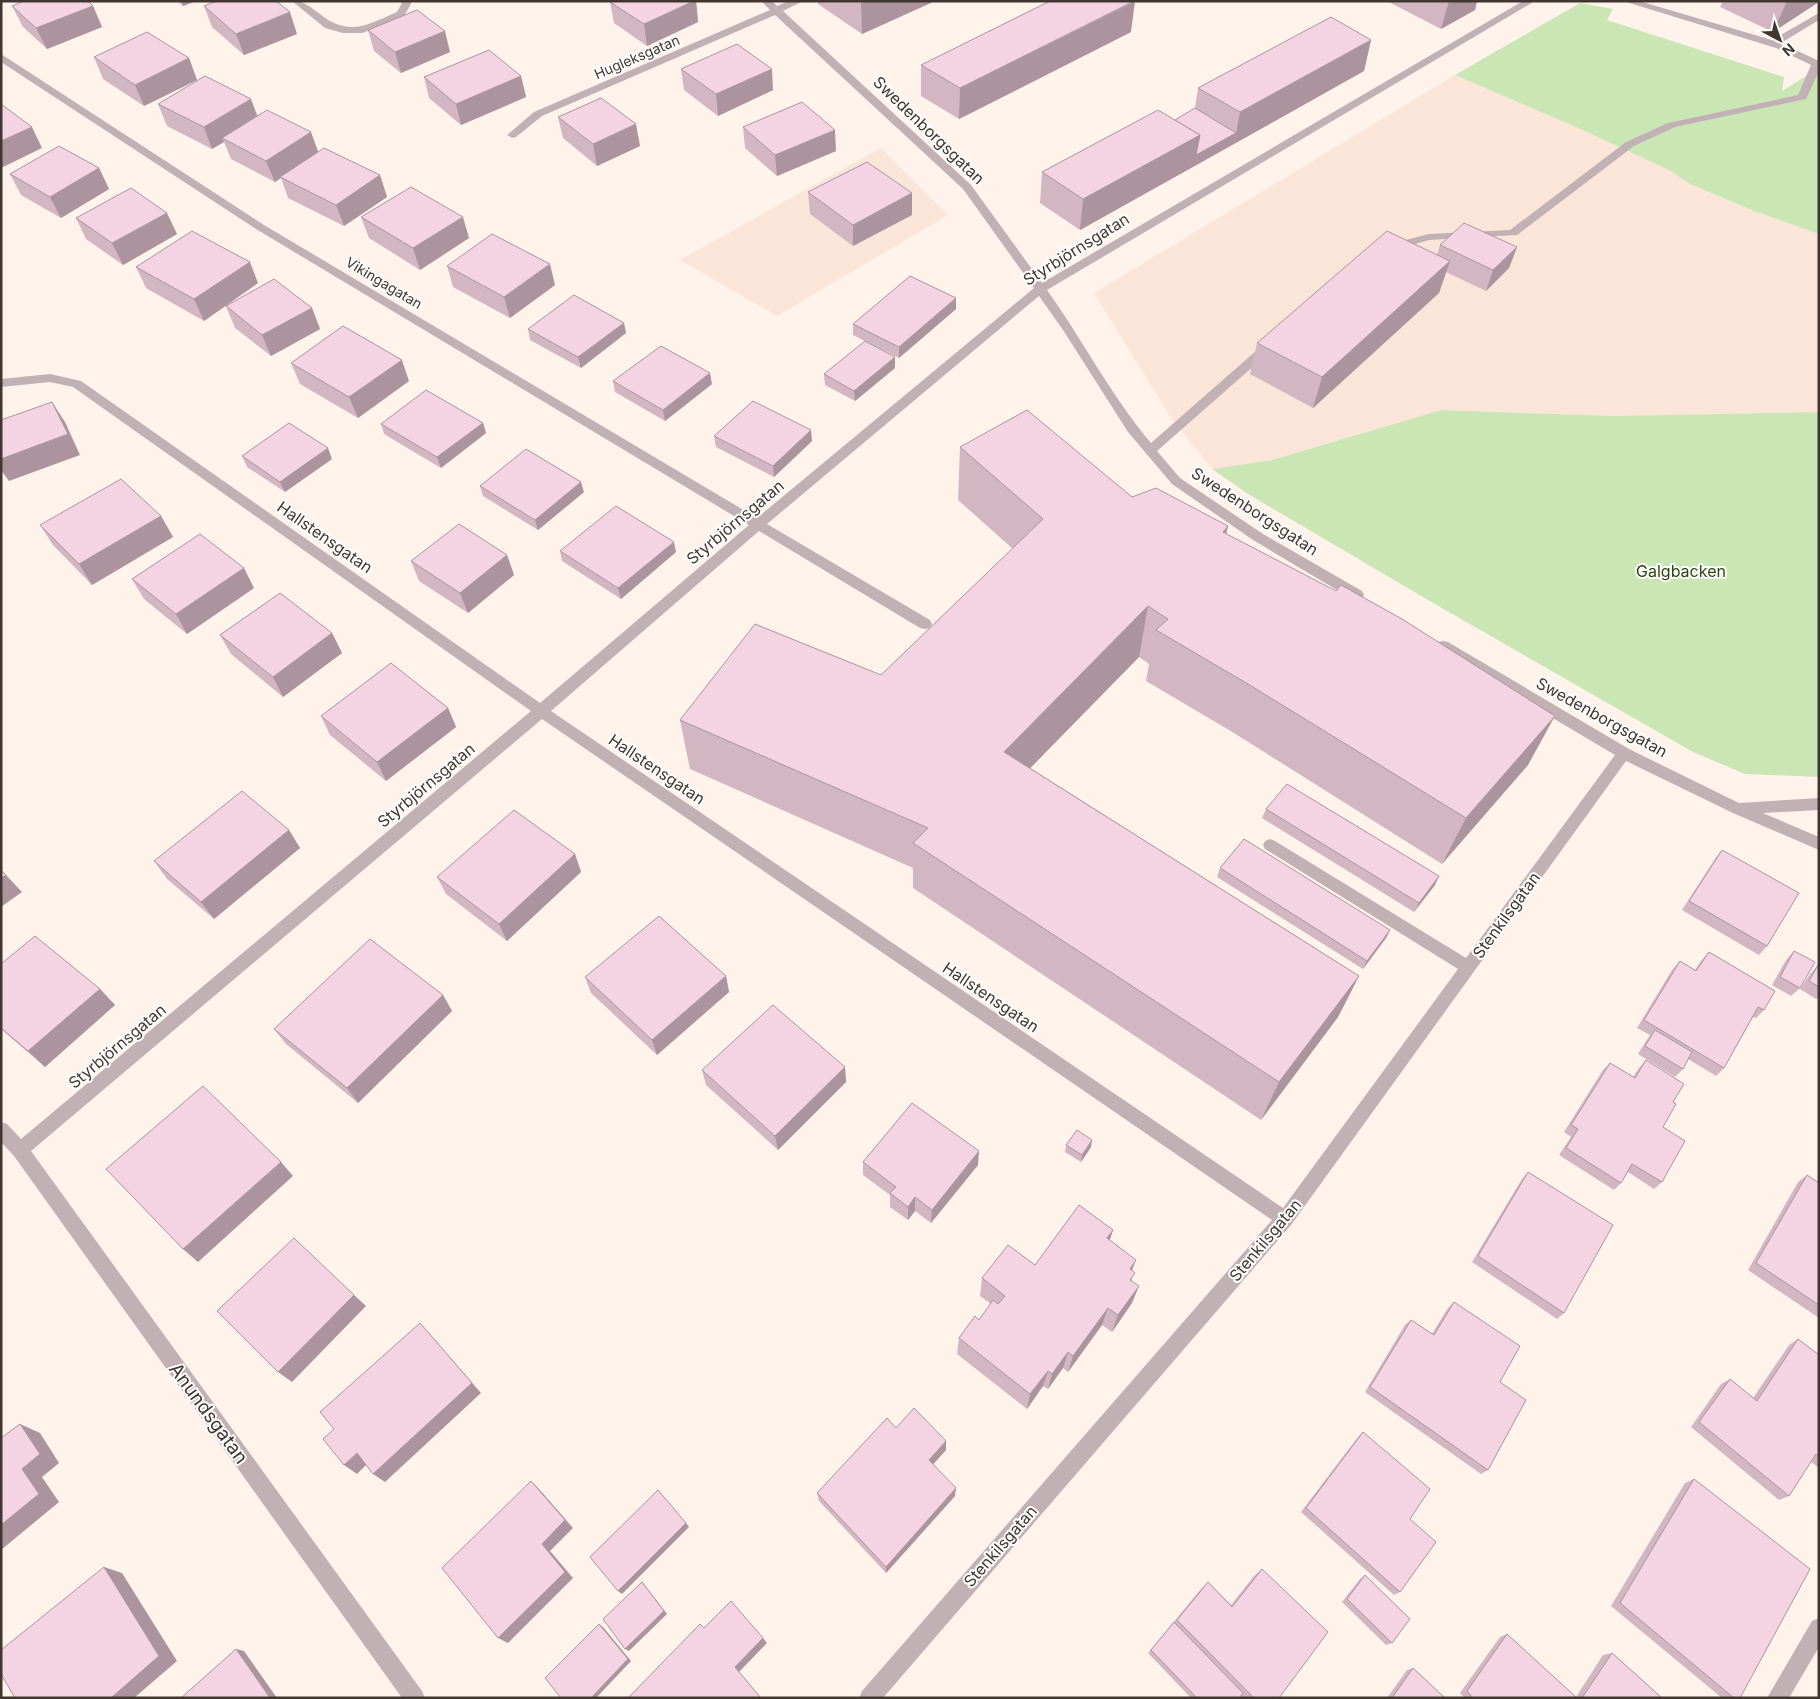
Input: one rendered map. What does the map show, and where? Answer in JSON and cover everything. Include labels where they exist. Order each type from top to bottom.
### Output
[{"type":"street","points":[[297,1],[328,26],[343,30],[362,30],[401,14],[407,2],[405,1]]},
{"type":"street","name":"Swedenborgsgatan","points":[[766,1],[968,187],[1040,289],[1132,429],[1176,481],[1258,537],[1368,602]]},
{"type":"street","name":"Hugleksgatan","points":[[512,135],[538,114],[798,1]]},
{"type":"street","name":"Styrbjörnsgatan","points":[[20,1150],[541,711],[759,523],[1040,289],[1530,1]]},
{"type":"street","points":[[1380,250],[1429,237],[1514,233],[1630,144],[1672,125],[1802,97],[1817,64],[1773,44],[1628,1]]},
{"type":"street","points":[[1773,44],[1819,16]]},
{"type":"street","name":"Vikingagatan","points":[[1,57],[260,227],[759,523],[925,624]]},
{"type":"street","points":[[1150,450],[1275,341]]},
{"type":"street","name":"Hallstensgatan","points":[[1,383],[50,378],[77,384],[541,711],[1285,1219]]},
{"type":"street","name":"Swedenborgsgatan","points":[[1428,637],[1624,753],[1738,809],[1819,844]]},
{"type":"street","name":"Stenkilsgatan","points":[[869,1698],[1285,1219],[1624,753]]},
{"type":"street","points":[[1738,809],[1819,804]]},
{"type":"street","points":[[1270,845],[1468,967]]},
{"type":"street","name":"Anundsgatan","points":[[1,1130],[20,1150],[415,1698]]},
{"type":"street","points":[[1777,1698],[1819,1628]]},
{"type":"shaded area","points":[[1455,75],[1576,127],[1671,171],[1690,184],[1754,211],[1819,234],[1819,412],[1614,416],[1441,410],[1272,460],[1212,469],[1171,418],[1094,293]]},
{"type":"shaded area","points":[[881,148],[948,215],[777,316],[680,260]]},
{"type":"green space","points":[[1580,3],[1613,9],[1607,20],[1784,77],[1782,91],[1819,68],[1819,234],[1754,211],[1690,184],[1671,171],[1576,127],[1455,75]]},
{"type":"green space","name":"Galgbacken","points":[[1441,410],[1614,416],[1819,412],[1819,777],[1745,774],[1693,752],[1433,603],[1248,494],[1212,469],[1272,460]]},
{"type":"building","points":[[24,1],[88,1],[93,6],[36,28],[12,6]]},
{"type":"building","points":[[217,1],[276,1],[290,12],[236,34],[204,6]]},
{"type":"building","points":[[611,1],[694,1],[644,24]]},
{"type":"building","points":[[1050,1],[1134,1],[960,88],[921,65]]},
{"type":"building","points":[[417,10],[445,31],[395,52],[368,30]]},
{"type":"building","points":[[1331,17],[1371,40],[1240,112],[1198,88]]},
{"type":"building","points":[[147,32],[189,58],[135,85],[94,57]]},
{"type":"building","points":[[737,44],[772,69],[716,94],[681,69]]},
{"type":"building","points":[[489,50],[521,76],[456,104],[424,77]]},
{"type":"building","points":[[205,76],[251,99],[204,127],[158,104]]},
{"type":"building","points":[[601,98],[636,124],[593,144],[558,117]]},
{"type":"building","points":[[802,102],[835,130],[775,155],[743,127]]},
{"type":"building","points":[[1,104],[32,127],[1,141]]},
{"type":"building","points":[[1195,108],[1236,133],[1196,155],[1200,135],[1175,120]]},
{"type":"building","points":[[267,110],[311,132],[266,161],[222,138]]},
{"type":"building","points":[[1158,110],[1200,135],[1083,199],[1042,172]]},
{"type":"building","points":[[59,146],[99,168],[50,197],[10,174]]},
{"type":"building","points":[[324,148],[380,175],[336,205],[280,177]]},
{"type":"building","points":[[867,162],[912,193],[853,225],[808,192]]},
{"type":"building","points":[[411,187],[463,217],[413,248],[361,217]]},
{"type":"building","points":[[131,188],[167,213],[112,243],[76,218]]},
{"type":"building","points":[[1464,223],[1517,247],[1493,270],[1440,245]]},
{"type":"building","points":[[192,231],[250,262],[194,299],[136,267]]},
{"type":"building","points":[[1387,231],[1450,261],[1322,377],[1257,343]]},
{"type":"building","points":[[492,234],[550,264],[504,297],[447,266]]},
{"type":"building","points":[[910,276],[956,298],[899,347],[853,324]]},
{"type":"building","points":[[274,279],[312,308],[262,335],[226,306]]},
{"type":"building","points":[[574,295],[624,323],[578,357],[528,329]]},
{"type":"building","points":[[343,326],[402,360],[349,397],[291,363]]},
{"type":"building","points":[[865,341],[895,357],[854,391],[824,374]]},
{"type":"building","points":[[661,346],[710,373],[663,410],[613,381]]},
{"type":"building","points":[[426,390],[483,423],[437,457],[381,424]]},
{"type":"building","points":[[753,401],[811,430],[773,466],[714,436]]},
{"type":"building","points":[[52,402],[68,434],[1,459],[1,420]]},
{"type":"building","points":[[1027,410],[1132,497],[1156,488],[1228,526],[1223,532],[1336,591],[1341,585],[1402,619],[1555,716],[1466,818],[1248,684],[1156,630],[1168,619],[1148,606],[1004,752],[1359,976],[1279,1082],[913,843],[928,828],[680,720],[755,624],[881,675],[1043,519],[960,447]]},
{"type":"building","points":[[289,423],[328,448],[280,482],[242,456]]},
{"type":"building","points":[[526,449],[581,482],[535,520],[480,486]]},
{"type":"building","points":[[121,479],[161,516],[79,564],[40,525]]},
{"type":"building","points":[[616,506],[674,542],[618,588],[560,551]]},
{"type":"building","points":[[459,524],[507,555],[460,593],[411,561]]},
{"type":"building","points":[[200,534],[244,568],[176,614],[132,579]]},
{"type":"building","points":[[280,593],[332,633],[273,677],[220,635]]},
{"type":"building","points":[[391,663],[448,708],[377,762],[321,716]]},
{"type":"building","points":[[1287,784],[1439,876],[1419,903],[1266,809]]},
{"type":"building","points":[[242,791],[289,830],[201,902],[154,861]]},
{"type":"building","points":[[514,810],[575,854],[499,924],[437,877]]},
{"type":"building","points":[[1244,839],[1390,930],[1367,961],[1220,868]]},
{"type":"building","points":[[1722,850],[1799,893],[1767,946],[1689,901]]},
{"type":"building","points":[[1,870],[6,875],[1,878]]},
{"type":"building","points":[[659,916],[726,976],[652,1040],[585,977]]},
{"type":"building","points":[[35,936],[100,989],[28,1051],[1,1028],[1,964]]},
{"type":"building","points":[[370,939],[443,995],[347,1088],[274,1029]]},
{"type":"building","points":[[1794,951],[1815,962],[1800,988],[1780,977]]},
{"type":"building","points":[[1709,952],[1775,991],[1764,1010],[1758,1007],[1724,1068],[1644,1020],[1680,961],[1696,971]]},
{"type":"building","points":[[1819,966],[1819,987],[1809,981]]},
{"type":"building","points":[[773,1005],[845,1067],[775,1136],[702,1070]]},
{"type":"building","points":[[1655,1030],[1692,1052],[1683,1069],[1645,1046]]},
{"type":"building","points":[[1646,1060],[1684,1084],[1673,1102],[1676,1104],[1663,1127],[1685,1141],[1662,1182],[1632,1164],[1621,1183],[1566,1148],[1578,1129],[1571,1125],[1610,1063],[1635,1078]]},
{"type":"building","points":[[203,1086],[281,1162],[183,1249],[106,1169]]},
{"type":"building","points":[[912,1103],[979,1151],[932,1210],[915,1197],[908,1207],[890,1193],[896,1187],[863,1162]]},
{"type":"building","points":[[1077,1130],[1092,1140],[1082,1155],[1066,1145]]},
{"type":"building","points":[[1528,1172],[1613,1225],[1564,1313],[1478,1256]]},
{"type":"building","points":[[1807,1175],[1819,1183],[1819,1305],[1756,1263]]},
{"type":"building","points":[[1079,1205],[1113,1230],[1107,1238],[1136,1260],[1130,1269],[1135,1273],[1130,1280],[1139,1286],[1118,1315],[1108,1308],[1073,1356],[1068,1352],[1052,1374],[1048,1371],[1030,1394],[959,1338],[975,1316],[979,1320],[993,1300],[998,1304],[1005,1296],[982,1278],[1008,1245],[1035,1265]]},
{"type":"building","points":[[294,1238],[354,1295],[278,1372],[217,1311]]},
{"type":"building","points":[[1454,1302],[1520,1346],[1500,1382],[1526,1400],[1488,1470],[1370,1387],[1411,1320],[1434,1335]]},
{"type":"building","points":[[420,1323],[472,1383],[373,1474],[357,1453],[344,1465],[323,1439],[334,1429],[320,1412]]},
{"type":"building","points":[[1798,1339],[1819,1355],[1819,1456],[1816,1454],[1789,1496],[1699,1422],[1730,1379],[1757,1401]]},
{"type":"building","points":[[914,1408],[946,1441],[929,1460],[956,1488],[886,1567],[817,1493],[887,1418],[896,1428]]},
{"type":"building","points":[[20,1424],[40,1454],[22,1469],[39,1494],[1,1525],[1,1438]]},
{"type":"building","points":[[1363,1432],[1430,1489],[1410,1519],[1436,1542],[1400,1592],[1306,1508]]},
{"type":"building","points":[[1694,1479],[1810,1569],[1740,1698],[1734,1698],[1620,1603]]},
{"type":"building","points":[[531,1481],[565,1520],[542,1544],[565,1572],[498,1638],[442,1568]]},
{"type":"building","points":[[658,1490],[686,1523],[618,1591],[590,1557]]},
{"type":"building","points":[[104,1567],[159,1656],[111,1698],[15,1698],[1,1674],[1,1650]]},
{"type":"building","points":[[1262,1569],[1328,1632],[1279,1698],[1254,1698],[1177,1620],[1208,1582],[1232,1607]]},
{"type":"building","points":[[1365,1575],[1410,1619],[1392,1643],[1347,1599]]},
{"type":"building","points":[[642,1582],[664,1611],[625,1649],[603,1619]]},
{"type":"building","points":[[731,1601],[763,1638],[735,1667],[759,1698],[628,1698],[700,1624],[704,1628]]},
{"type":"building","points":[[1174,1622],[1243,1693],[1239,1698],[1197,1698],[1151,1650]]},
{"type":"building","points":[[599,1624],[628,1659],[591,1698],[561,1698],[545,1678]]},
{"type":"building","points":[[1507,1634],[1577,1698],[1473,1698],[1467,1691]]},
{"type":"building","points":[[236,1649],[270,1698],[181,1698]]},
{"type":"building","points":[[1612,1653],[1662,1698],[1582,1698]]},
{"type":"building","points":[[1413,1668],[1445,1698],[1392,1698]]}]
